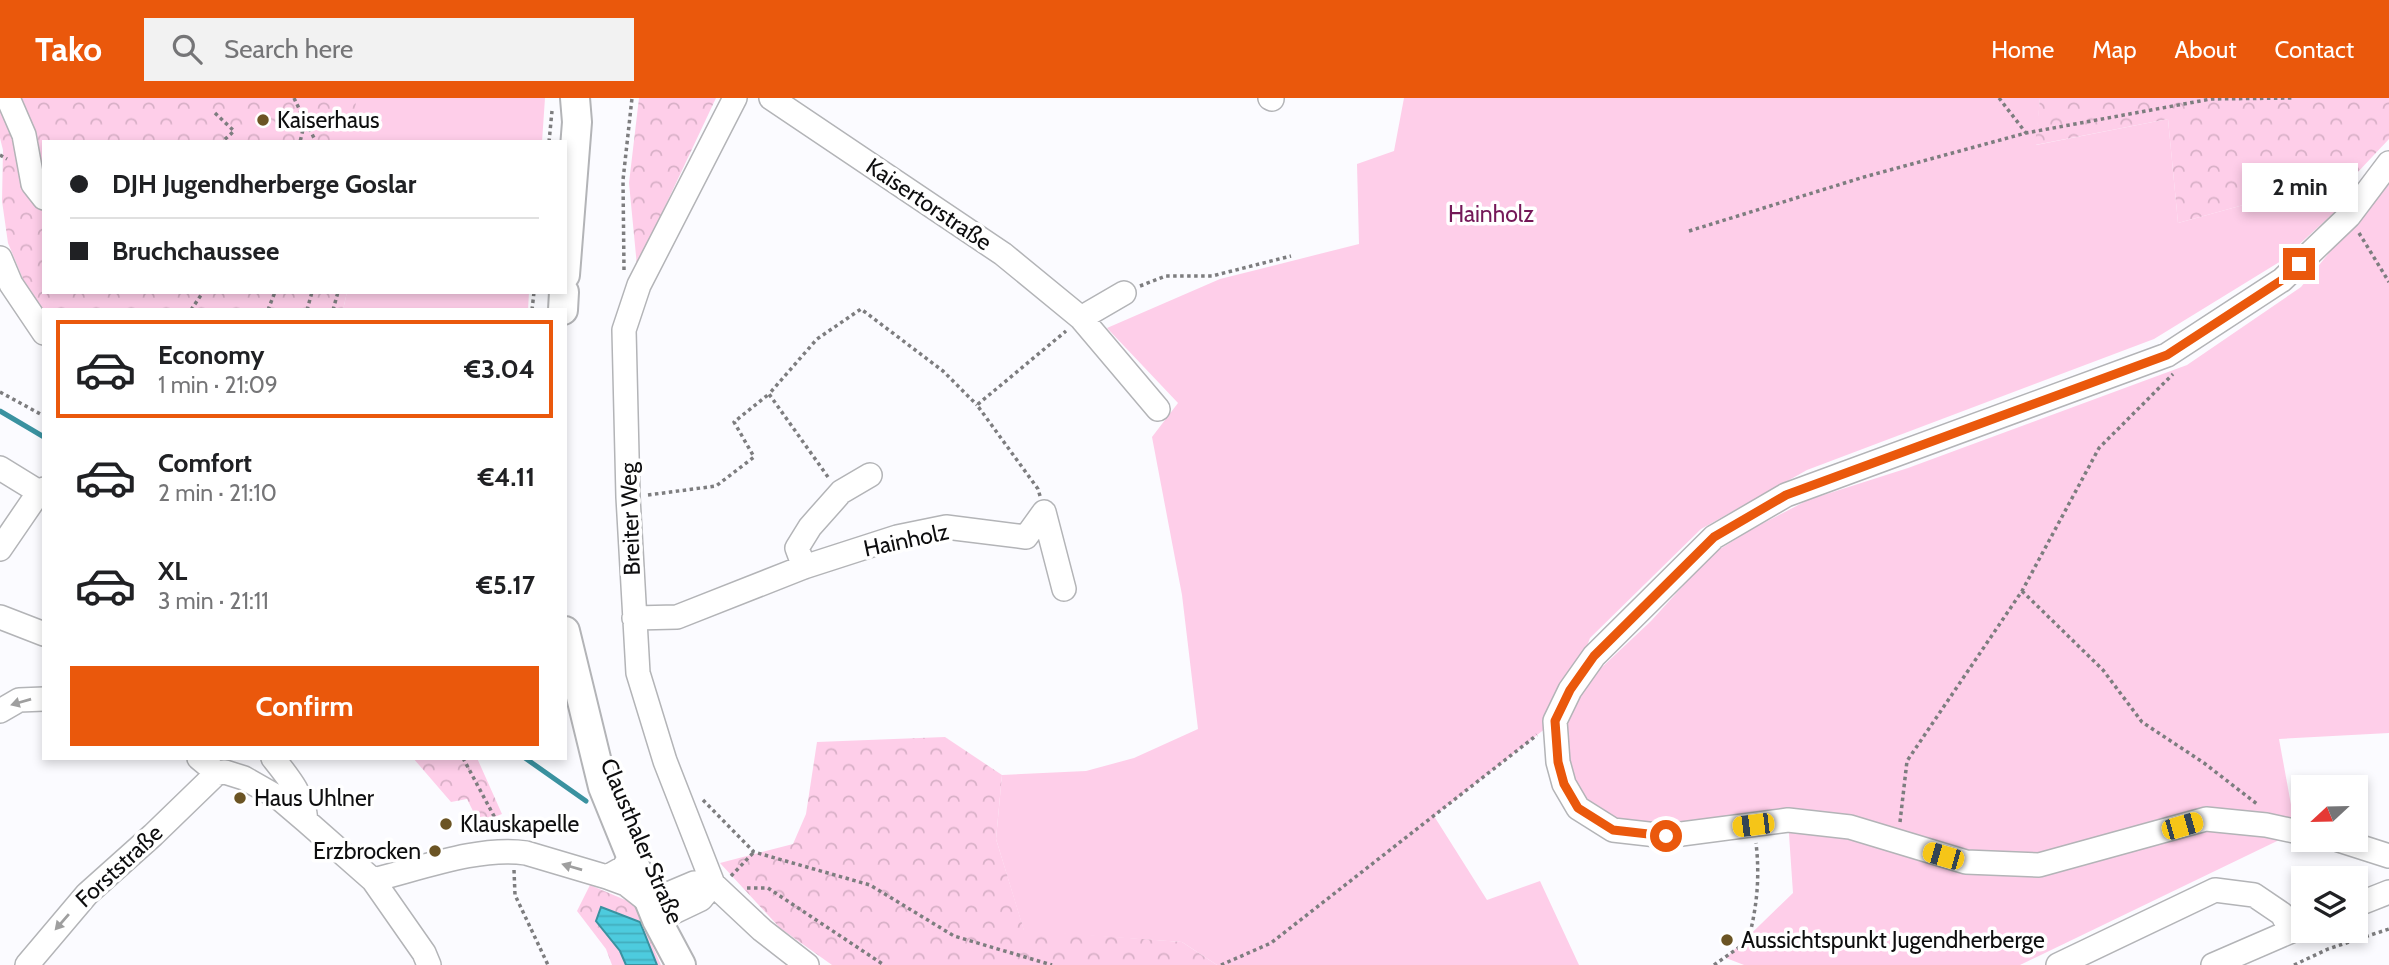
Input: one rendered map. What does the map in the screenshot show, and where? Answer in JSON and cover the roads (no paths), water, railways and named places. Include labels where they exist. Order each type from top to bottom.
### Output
[{"type":"main road","points":[[564,99],[577,122],[567,250]]},
{"type":"main road","name":"Clausthaler Straße","points":[[567,640],[603,787],[631,857],[695,965]]},
{"type":"main road","name":"Clausthaler Straße","points":[[587,717],[617,782],[681,965]]},
{"type":"street","points":[[8,98],[24,135],[33,184],[42,195]]},
{"type":"street","name":"Breiter Weg","points":[[715,887],[665,761],[638,673],[628,497],[624,330],[639,285],[735,98]]},
{"type":"street","name":"Kaisertorstraße","points":[[771,98],[1003,254],[1082,318],[1158,409]]},
{"type":"street","points":[[2291,830],[2206,819],[2039,865],[1966,862],[1850,827],[1788,820],[1666,836],[1613,830],[1578,808],[1564,784],[1558,762],[1555,721],[1570,690],[1594,656],[1714,537],[1786,495],[2167,355],[2282,280],[2349,216],[2389,163]]},
{"type":"street","points":[[0,258],[6,289],[42,331]]},
{"type":"street","points":[[1082,318],[1124,293]]},
{"type":"street","points":[[0,468],[41,490],[0,549]]},
{"type":"street","points":[[804,567],[797,548],[810,527],[841,492],[870,475]]},
{"type":"street","name":"Hainholz","points":[[634,618],[677,617],[804,567],[897,537],[946,527],[1026,537],[1044,512],[1064,589]]},
{"type":"street","points":[[0,617],[42,633]]},
{"type":"street","points":[[0,711],[19,700],[42,699]]},
{"type":"street","points":[[201,760],[217,773],[225,772],[244,778],[279,798],[373,880],[423,961]]},
{"type":"street","points":[[276,760],[292,781],[304,806],[306,821]]},
{"type":"street","name":"Forststraße","points":[[27,965],[87,894],[217,773]]},
{"type":"street","points":[[2368,849],[2389,856]]},
{"type":"street","points":[[373,880],[442,862],[513,851],[626,884],[660,908],[694,883],[715,887],[762,930],[807,965]]},
{"type":"street","points":[[607,877],[624,868],[631,857]]},
{"type":"street","points":[[2058,965],[2215,890],[2254,895],[2291,922]]},
{"type":"street","points":[[2368,900],[2389,892]]},
{"type":"street","points":[[2213,965],[2291,931]]},
{"type":"water","points":[[601,907],[640,922],[657,965],[626,965],[620,951],[596,921]]},
{"type":"waterway","points":[[0,411],[42,436]]},
{"type":"waterway","points":[[528,760],[586,801]]},
{"type":"place","name":"Kaiserhaus","points":[[263,120]]},
{"type":"place","name":"Haus Uhlner","points":[[240,798]]},
{"type":"place","name":"Klauskapelle","points":[[446,824]]},
{"type":"place","name":"Erzbrocken","points":[[435,851]]},
{"type":"place","name":"Aussichtspunkt Jugendherberge","points":[[1727,940]]}]
